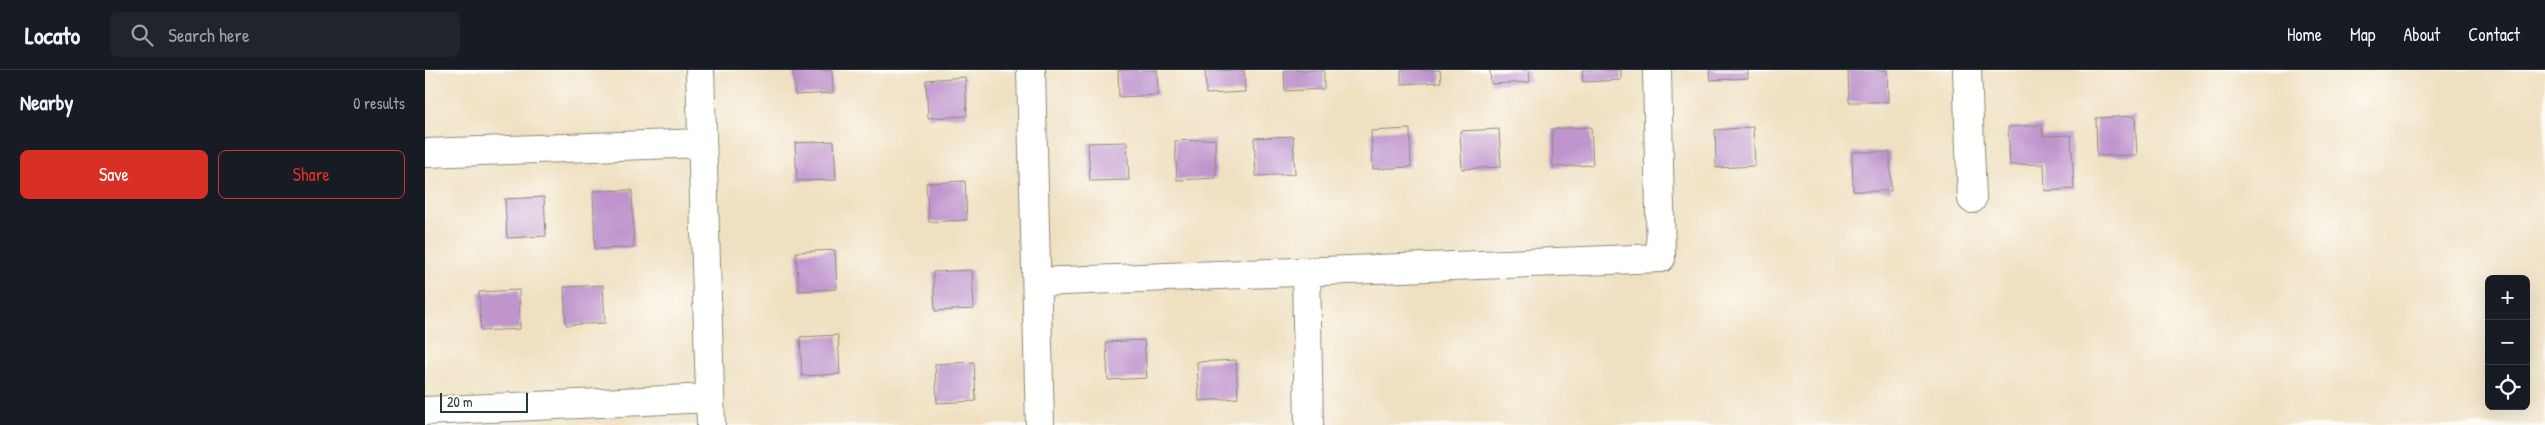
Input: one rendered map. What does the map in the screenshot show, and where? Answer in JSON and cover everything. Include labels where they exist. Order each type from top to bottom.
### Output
[{"type":"street","points":[[700,70],[711,425]]},
{"type":"street","points":[[1031,70],[1040,425]]},
{"type":"street","points":[[1037,282],[1661,258],[1657,70]]},
{"type":"street","points":[[1967,70],[1972,199]]},
{"type":"street","points":[[425,153],[702,143]]},
{"type":"street","points":[[1306,272],[1309,425]]},
{"type":"street","points":[[425,411],[710,398]]},
{"type":"building","points":[[793,70],[832,70],[833,93],[795,95]]},
{"type":"building","points":[[1118,70],[1157,70],[1158,95],[1119,97]]},
{"type":"building","points":[[1205,70],[1244,70],[1245,92],[1206,94]]},
{"type":"building","points":[[1284,70],[1324,70],[1324,89],[1285,91]]},
{"type":"building","points":[[1401,70],[1440,70],[1441,82],[1401,84]]},
{"type":"building","points":[[1490,70],[1529,70],[1530,82],[1491,84]]},
{"type":"building","points":[[1582,70],[1621,70],[1621,80],[1583,82]]},
{"type":"building","points":[[1709,70],[1748,70],[1748,78],[1710,80]]},
{"type":"building","points":[[1848,70],[1887,70],[1888,102],[1849,102]]},
{"type":"building","points":[[965,77],[967,116],[928,118],[926,80]]},
{"type":"building","points":[[2135,116],[2137,155],[2097,156],[2096,118]]},
{"type":"building","points":[[2042,125],[2043,136],[2071,135],[2074,189],[2045,191],[2044,164],[2010,165],[2008,127]]},
{"type":"building","points":[[1591,127],[1593,165],[1553,167],[1552,129]]},
{"type":"building","points":[[1753,127],[1755,166],[1716,168],[1715,130]]},
{"type":"building","points":[[1410,129],[1411,167],[1373,169],[1371,131]]},
{"type":"building","points":[[1499,129],[1501,167],[1462,169],[1460,131]]},
{"type":"building","points":[[1293,136],[1295,174],[1256,176],[1254,138]]},
{"type":"building","points":[[1215,139],[1216,178],[1177,180],[1175,141]]},
{"type":"building","points":[[834,141],[836,180],[797,181],[795,143]]},
{"type":"building","points":[[1127,142],[1129,180],[1090,181],[1088,143]]},
{"type":"building","points":[[1852,152],[1890,152],[1891,191],[1853,191]]},
{"type":"building","points":[[965,181],[967,220],[929,222],[926,183]]},
{"type":"building","points":[[632,190],[634,248],[595,249],[593,191]]},
{"type":"building","points":[[544,197],[546,236],[507,238],[505,199]]},
{"type":"building","points":[[835,250],[837,289],[799,291],[796,252]]},
{"type":"building","points":[[972,270],[974,309],[935,311],[933,272]]},
{"type":"building","points":[[603,285],[605,323],[566,325],[564,287]]},
{"type":"building","points":[[519,290],[520,329],[481,331],[479,292]]},
{"type":"building","points":[[838,335],[840,374],[802,376],[800,337]]},
{"type":"building","points":[[1144,340],[1147,378],[1108,380],[1106,342]]},
{"type":"building","points":[[1236,360],[1238,398],[1199,401],[1197,362]]},
{"type":"building","points":[[974,362],[976,401],[937,403],[935,364]]}]
